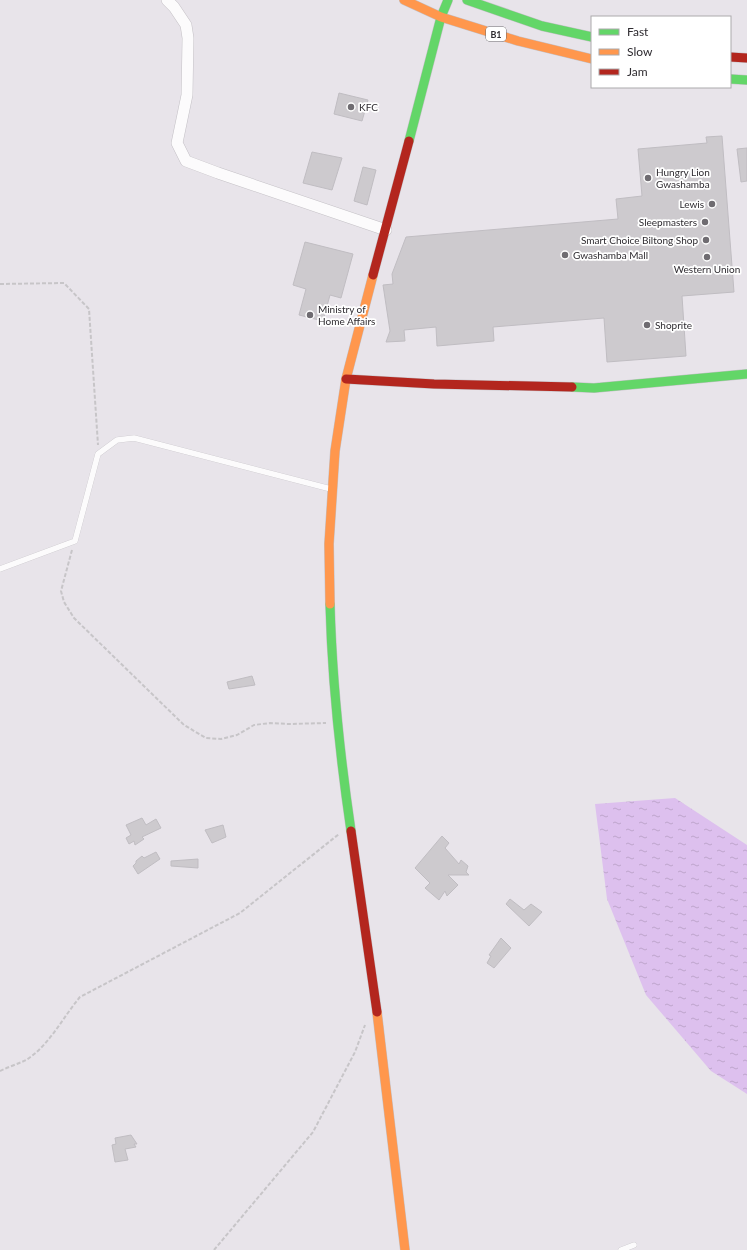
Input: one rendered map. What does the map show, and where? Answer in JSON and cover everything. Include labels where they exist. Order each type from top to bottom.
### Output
[{"type":"street","points":[[167,0],[174,7],[186,25],[188,38],[187,95],[177,143],[186,161],[386,230]]},
{"type":"street","name":"B1","points":[[404,0],[442,17],[518,41],[591,59]]},
{"type":"street","points":[[405,1250],[375,998],[350,826],[338,722],[331,632],[329,544],[335,451],[346,379],[442,17],[448,0]]},
{"type":"street","name":"B1","points":[[467,0],[542,26],[591,37]]},
{"type":"street","points":[[731,57],[747,58]]},
{"type":"street","points":[[731,79],[747,80]]},
{"type":"street","points":[[346,379],[434,384],[594,388],[747,374]]},
{"type":"lane","points":[[0,569],[74,541],[98,454],[117,440],[134,438],[332,490]]},
{"type":"lane","points":[[621,1250],[634,1245]]},
{"type":"path","points":[[0,284],[64,283],[89,309],[98,454]]},
{"type":"path","points":[[74,541],[61,592],[64,602],[74,618],[184,725],[206,738],[221,739],[237,735],[254,725],[270,723],[289,724],[338,722]]},
{"type":"path","points":[[0,1071],[27,1059],[48,1040],[80,997],[240,913],[350,826]]},
{"type":"path","points":[[214,1250],[313,1132],[355,1052],[368,1018]]},
{"type":"water","points":[[675,798],[747,845],[747,1094],[711,1071],[646,995],[607,899],[595,804]]},
{"type":"building","name":"KFC","points":[[339,93],[368,100],[362,121],[334,114]]},
{"type":"building","name":"Gwashamba Mall","points":[[722,136],[734,292],[682,296],[686,356],[607,362],[604,318],[493,327],[494,341],[437,346],[436,327],[404,330],[405,341],[386,342],[390,331],[383,285],[393,284],[392,274],[406,237],[618,219],[616,199],[642,196],[638,149],[707,143],[706,137]]},
{"type":"building","points":[[747,148],[747,181],[741,182],[737,149]]},
{"type":"building","points":[[312,152],[342,158],[332,190],[303,183]]},
{"type":"building","points":[[363,167],[376,170],[367,205],[354,201]]},
{"type":"building","points":[[305,242],[353,254],[341,298],[330,295],[323,321],[299,315],[306,289],[293,285]]},
{"type":"building","points":[[252,676],[255,685],[229,689],[227,682]]},
{"type":"building","points":[[142,818],[146,825],[156,819],[161,828],[142,837],[144,839],[135,845],[134,841],[129,844],[126,838],[131,835],[126,825]]},
{"type":"building","points":[[223,825],[226,837],[212,843],[205,830]]},
{"type":"building","points":[[442,836],[449,843],[445,848],[459,864],[461,860],[468,866],[466,872],[469,875],[448,875],[458,885],[447,896],[445,891],[439,900],[425,888],[430,883],[415,868]]},
{"type":"building","points":[[156,852],[160,859],[138,874],[133,866],[136,861],[142,856],[144,858]]},
{"type":"building","points":[[198,859],[198,868],[171,866],[171,861]]},
{"type":"building","points":[[510,899],[524,910],[531,904],[542,912],[529,926],[506,904]]},
{"type":"building","points":[[501,938],[511,948],[494,968],[487,963],[491,956],[489,955]]},
{"type":"building","points":[[131,1135],[137,1144],[134,1144],[136,1147],[125,1149],[128,1160],[115,1162],[112,1145],[116,1144],[115,1138]]},
{"type":"traffic: fast","points":[[409,141],[441,17],[448,0]]},
{"type":"traffic: fast","points":[[467,0],[542,26],[591,37]]},
{"type":"traffic: fast","points":[[731,79],[747,80]]},
{"type":"traffic: fast","points":[[572,387],[594,388],[747,374]]},
{"type":"traffic: fast","points":[[330,604],[337,718],[351,831]]},
{"type":"traffic: slow","points":[[404,0],[441,17],[518,41],[591,59]]},
{"type":"traffic: slow","points":[[330,604],[329,544],[335,451],[346,379],[373,275]]},
{"type":"traffic: slow","points":[[377,1012],[405,1250]]},
{"type":"traffic: jam","points":[[731,57],[747,58]]},
{"type":"traffic: jam","points":[[373,275],[409,141]]},
{"type":"traffic: jam","points":[[346,379],[434,384],[572,387]]},
{"type":"traffic: jam","points":[[351,831],[377,1012]]},
{"type":"place","name":"KFC","points":[[351,107]]},
{"type":"place","name":"Hungry Lion Gwashamba","points":[[648,178]]},
{"type":"place","name":"Lewis","points":[[712,204]]},
{"type":"place","name":"Sleepmasters","points":[[705,222]]},
{"type":"place","name":"Smart Choice Biltong Shop","points":[[706,240]]},
{"type":"place","name":"Gwashamba Mall","points":[[565,255]]},
{"type":"place","name":"Western Union","points":[[707,257]]},
{"type":"place","name":"Ministry of Home Affairs","points":[[310,315]]},
{"type":"place","name":"Shoprite","points":[[647,325]]}]
